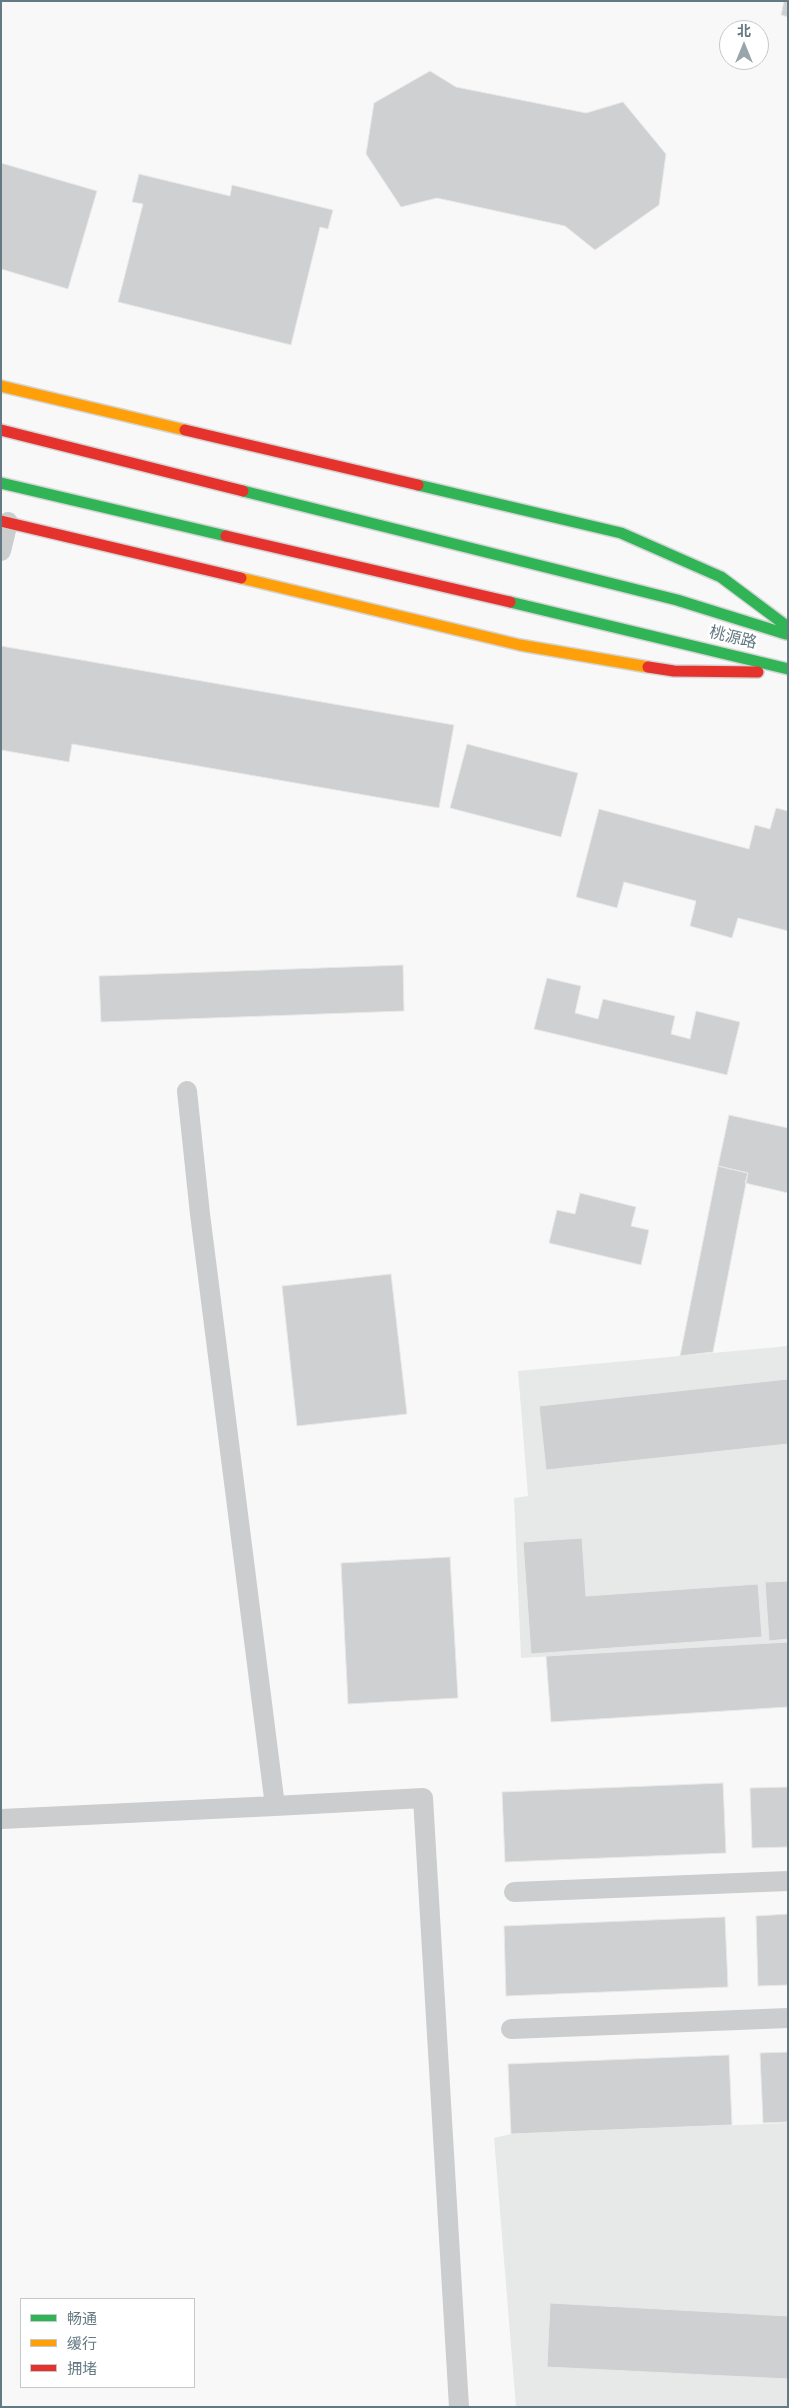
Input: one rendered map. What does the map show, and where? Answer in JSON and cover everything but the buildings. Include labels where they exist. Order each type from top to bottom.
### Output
[{"type":"main road","points":[[1,386],[621,534],[721,577],[788,627]]},
{"type":"main road","name":"桃源路","points":[[1,430],[677,600],[788,634]]},
{"type":"main road","name":"桃源路","points":[[1,483],[669,639],[788,671]]},
{"type":"main road","points":[[5,521],[520,645],[674,671],[788,671]]},
{"type":"lane","points":[[1,551],[5,521]]},
{"type":"lane","points":[[187,1091],[200,1214],[275,1806]]},
{"type":"lane","points":[[1,1818],[423,1798],[458,2407]]},
{"type":"lane","points":[[514,1892],[788,1882]]},
{"type":"lane","points":[[510,2028],[788,2018]]},
{"type":"shaded area","points":[[788,1346],[788,1642],[521,1658],[514,1498],[528,1496],[518,1371]]},
{"type":"shaded area","points":[[788,2123],[788,2407],[516,2407],[494,2138],[511,2134]]},
{"type":"traffic: fast","points":[[1,483],[226,536]]},
{"type":"traffic: fast","points":[[418,485],[621,533],[721,577],[788,627]]},
{"type":"traffic: fast","points":[[243,491],[677,600],[786,634]]},
{"type":"traffic: fast","points":[[510,602],[788,669]]},
{"type":"traffic: slow","points":[[1,386],[185,430]]},
{"type":"traffic: slow","points":[[241,578],[520,645],[648,667]]},
{"type":"traffic: jam","points":[[1,430],[243,491]]},
{"type":"traffic: jam","points":[[185,430],[418,485]]},
{"type":"traffic: jam","points":[[1,521],[241,578]]},
{"type":"traffic: jam","points":[[226,536],[510,602]]},
{"type":"traffic: jam","points":[[648,667],[674,671],[758,672]]}]
